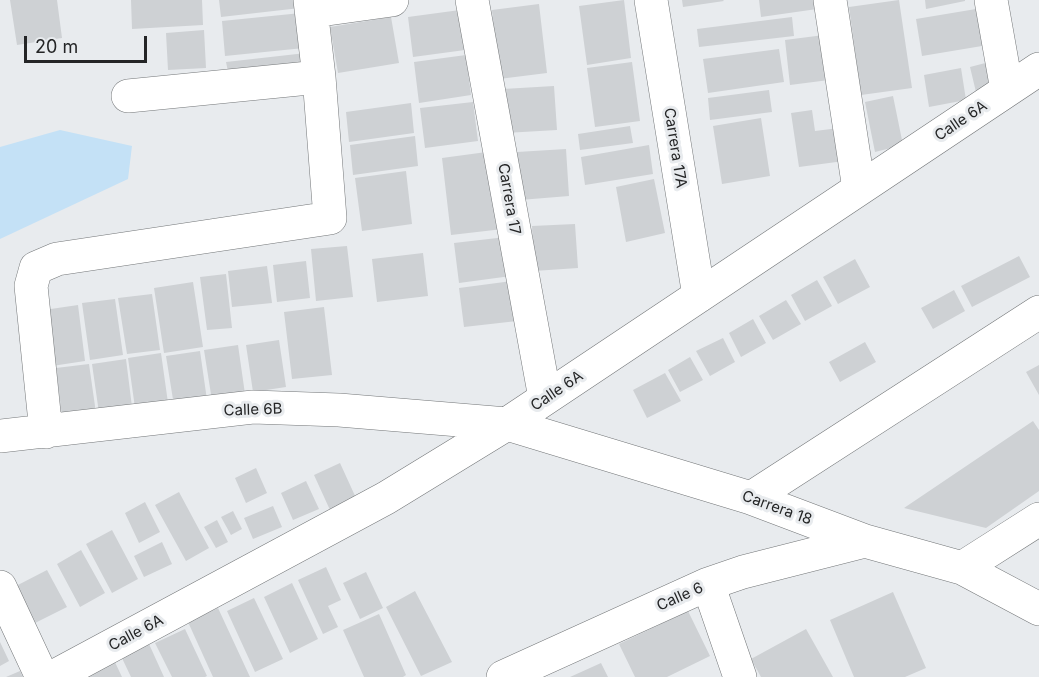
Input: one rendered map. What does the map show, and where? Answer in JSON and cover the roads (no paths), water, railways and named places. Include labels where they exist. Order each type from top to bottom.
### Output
[{"type":"street","points":[[46,432],[31,286],[36,267],[57,259],[330,218],[311,6],[392,0]]},
{"type":"street","name":"Carrera 17","points":[[472,0],[545,398]]},
{"type":"street","name":"Carrera 17A","points":[[651,0],[699,296]]},
{"type":"street","points":[[830,0],[859,189]]},
{"type":"street","points":[[991,0],[1006,90]]},
{"type":"street","name":"Calle 6A","points":[[53,677],[386,498],[507,424],[1039,69]]},
{"type":"street","points":[[129,96],[319,77]]},
{"type":"street","points":[[751,498],[1039,312]]},
{"type":"street","name":"Calle 6B","points":[[0,436],[252,407],[339,410],[507,424]]},
{"type":"street","name":"Carrera 18","points":[[507,424],[751,498],[866,541],[962,568],[1039,609]]},
{"type":"street","points":[[962,568],[1039,519]]},
{"type":"street","name":"Calle 6","points":[[503,677],[708,584],[743,572],[866,541]]},
{"type":"street","points":[[708,584],[740,677]]},
{"type":"street","points":[[0,587],[42,677]]}]
